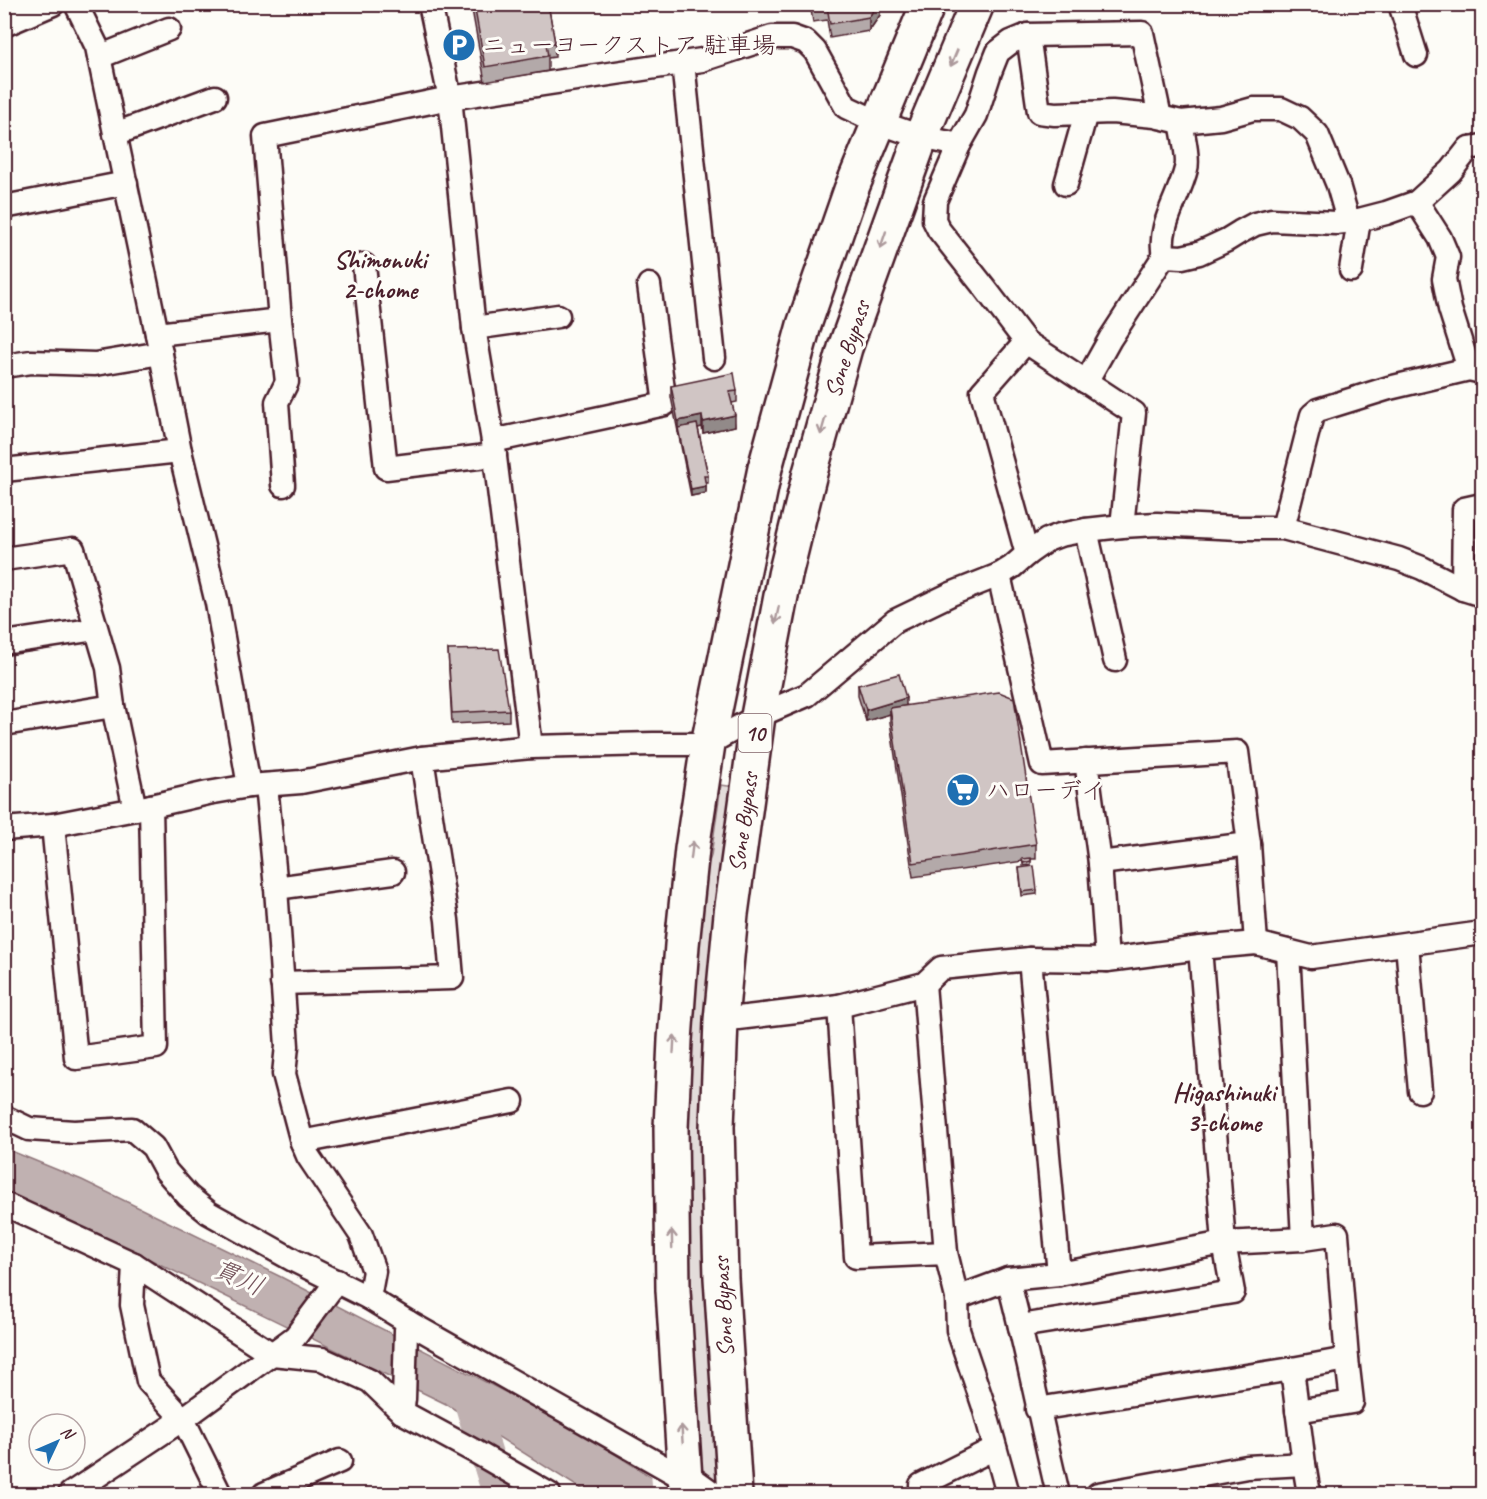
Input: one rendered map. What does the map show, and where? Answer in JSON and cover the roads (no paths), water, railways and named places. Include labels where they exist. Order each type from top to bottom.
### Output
[{"type":"highway","name":"Sone Bypass","points":[[692,1487],[673,1290],[671,1128],[682,945],[692,849],[708,744],[765,468],[804,325],[851,190],[928,4]]},
{"type":"highway","name":"Sone Bypass","points":[[735,1494],[721,1278],[717,1127],[721,1020],[731,914],[758,716],[785,576],[810,473],[845,348],[921,136],[977,4]]},
{"type":"street","points":[[4,25],[53,4]]},
{"type":"street","points":[[76,4],[97,47],[180,451],[258,786],[276,888],[287,1046],[284,1074],[302,1142],[308,1156],[361,1235],[374,1271],[369,1298]]},
{"type":"street","points":[[430,4],[450,98],[474,328],[494,448],[531,747]]},
{"type":"street","points":[[1400,4],[1416,55]]},
{"type":"street","points":[[99,57],[170,29]]},
{"type":"street","points":[[1086,382],[1110,339],[1164,256],[1161,245],[1167,219],[1187,167],[1142,33],[1028,36],[1011,42],[998,52],[976,116],[959,145],[935,201],[934,220],[939,230],[1026,342],[1086,382],[1134,413],[1122,526]]},
{"type":"street","points":[[1028,36],[1039,112],[1055,114],[1112,112],[1171,119],[1221,118],[1253,109],[1281,109],[1300,118],[1317,135],[1354,220],[1351,270]]},
{"type":"street","points":[[283,485],[277,402],[287,382],[265,136],[450,98],[702,60],[772,37],[792,37],[806,42],[815,51],[846,106],[878,122],[959,145]]},
{"type":"street","points":[[682,63],[714,358]]},
{"type":"street","points":[[115,134],[215,98]]},
{"type":"street","points":[[1066,184],[1086,113]]},
{"type":"street","points":[[1164,256],[1182,257],[1199,253],[1255,224],[1272,220],[1335,223],[1386,213],[1417,202],[1451,171],[1469,148],[1482,146]]},
{"type":"street","points":[[4,207],[126,183]]},
{"type":"street","points":[[1283,528],[1312,415],[1318,410],[1389,388],[1476,370],[1448,299],[1444,279],[1448,257],[1440,238],[1417,202]]},
{"type":"street","points":[[364,266],[386,468],[494,448],[665,404],[649,285]]},
{"type":"street","points":[[474,328],[558,316]]},
{"type":"street","points":[[4,366],[31,362],[95,364],[159,344],[280,320]]},
{"type":"street","points":[[1026,342],[982,392],[1027,554]]},
{"type":"street","points":[[4,470],[180,451]]},
{"type":"street","points":[[1473,592],[1464,509],[1482,505]]},
{"type":"street","points":[[4,829],[53,825],[208,793],[301,782],[422,758],[531,747],[708,744],[758,716],[807,695],[895,621],[951,594],[999,576],[1047,540],[1086,530],[1166,524],[1283,528],[1399,559],[1473,592]]},
{"type":"street","points":[[1086,530],[1115,660]]},
{"type":"street","points":[[4,559],[73,549],[108,668],[113,706],[143,808],[156,1047],[76,1058],[53,825]]},
{"type":"street","points":[[999,576],[1042,764],[1237,752],[1249,844],[1256,943]]},
{"type":"street","points":[[4,643],[96,629]]},
{"type":"street","points":[[4,724],[113,706]]},
{"type":"street","points":[[282,983],[452,978],[447,921],[422,758]]},
{"type":"street","points":[[1086,761],[1100,863],[1107,960]]},
{"type":"street","points":[[1100,863],[1249,844]]},
{"type":"street","points":[[276,888],[393,872]]},
{"type":"street","points":[[721,1020],[839,1006],[924,984],[941,968],[1030,958],[1107,960],[1256,943],[1311,957],[1482,933]]},
{"type":"street","points":[[1407,944],[1420,1091]]},
{"type":"street","points":[[1020,1326],[1233,1292],[1224,1243],[1200,948]]},
{"type":"street","points":[[1288,951],[1303,1239]]},
{"type":"street","points":[[1030,958],[1059,1274]]},
{"type":"street","points":[[924,984],[946,1253],[957,1298],[958,1330],[984,1407],[1008,1494]]},
{"type":"street","points":[[839,1006],[856,1257],[946,1253]]},
{"type":"street","points":[[302,1142],[512,1101]]},
{"type":"street","points":[[4,1117],[29,1129],[74,1132],[132,1129],[153,1147],[166,1171],[188,1196],[209,1213],[295,1261],[334,1286],[369,1298],[407,1326],[692,1487]]},
{"type":"street","points":[[4,1204],[134,1264],[272,1354],[322,1359],[370,1381],[432,1428],[524,1486],[549,1494]]},
{"type":"street","points":[[957,1298],[1008,1279],[1059,1274],[1224,1243],[1303,1239],[1336,1234],[1352,1402],[1297,1411]]},
{"type":"street","points":[[134,1264],[132,1305],[148,1381],[183,1419],[220,1494]]},
{"type":"street","points":[[1008,1279],[1058,1494]]},
{"type":"street","points":[[72,1494],[183,1419],[295,1337],[334,1286]]},
{"type":"street","points":[[403,1406],[407,1326]]},
{"type":"street","points":[[1037,1409],[1347,1359]]},
{"type":"street","points":[[1292,1369],[1309,1494]]},
{"type":"street","points":[[922,1494],[921,1485],[995,1448]]},
{"type":"street","points":[[264,1494],[340,1461]]},
{"type":"street","points":[[1098,1494],[1247,1467],[1304,1464]]},
{"type":"water","points":[[4,1148],[82,1180],[279,1276],[571,1426],[678,1494],[589,1494],[446,1404],[94,1232],[5,1195]]},
{"type":"waterway","name":"貫川","points":[[467,1391],[500,1494]]},
{"type":"place","name":"ニューヨークストア 駐車場","points":[[459,45]]},
{"type":"place","name":"ハローデイ","points":[[963,790]]},
{"type":"district","name":"Shimonuki 2-chome","points":[[380,274]]},
{"type":"district","name":"Higashinuki 3-chome","points":[[1224,1107]]}]
